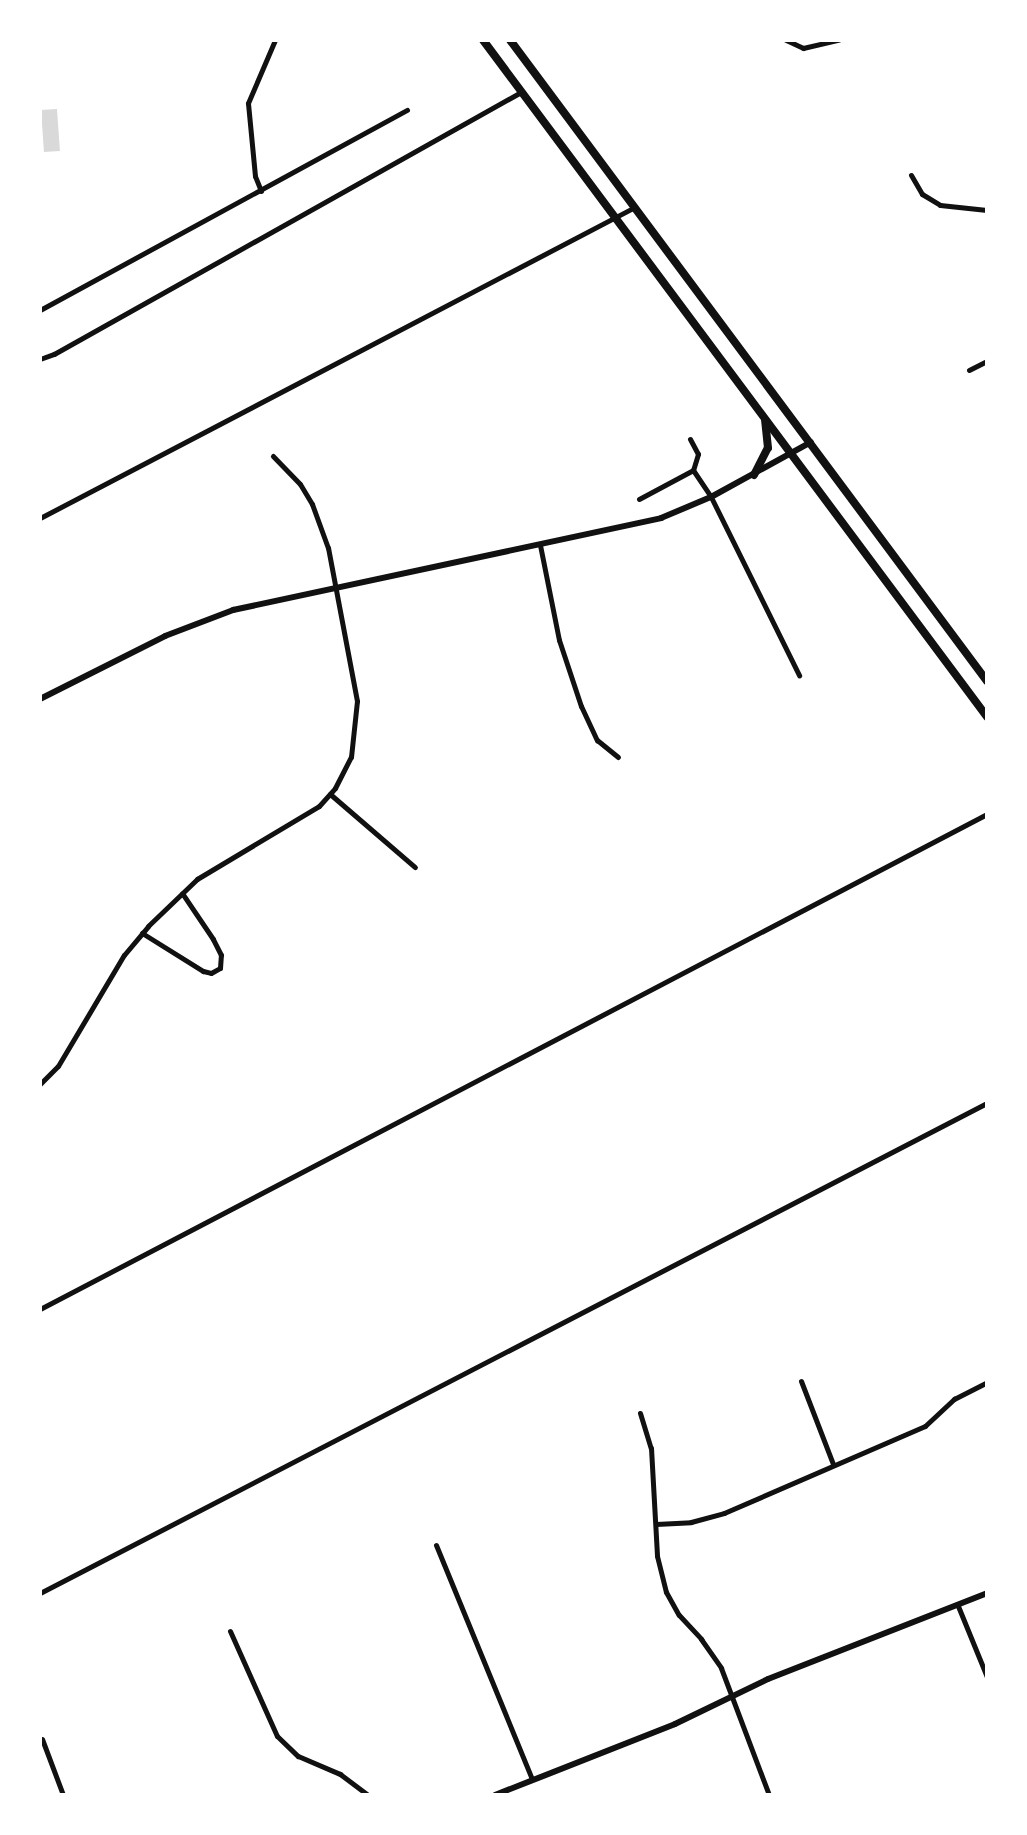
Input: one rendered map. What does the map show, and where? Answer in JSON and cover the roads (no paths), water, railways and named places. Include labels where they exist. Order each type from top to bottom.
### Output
[{"type":"main road","points":[[483,40],[987,717]]},
{"type":"main road","points":[[510,40],[987,681]]},
{"type":"main road","points":[[754,475],[768,448],[764,415]]},
{"type":"street","points":[[261,191],[255,176],[248,103],[275,40]]},
{"type":"street","points":[[786,40],[803,48],[839,40]]},
{"type":"street","points":[[40,359],[54,354],[522,91]]},
{"type":"street","points":[[40,310],[407,110]]},
{"type":"street","points":[[911,175],[922,194],[940,205],[987,210]]},
{"type":"street","points":[[40,518],[636,207]]},
{"type":"street","points":[[969,370],[987,361]]},
{"type":"street","points":[[639,499],[693,470],[698,454],[690,439]]},
{"type":"street","points":[[40,699],[200,621],[276,599],[635,526],[711,497],[811,442]]},
{"type":"street","points":[[40,1084],[58,1066],[124,955],[142,933],[197,879],[300,819],[330,794],[351,757],[357,719],[351,662],[328,548],[312,504],[294,476],[273,456]]},
{"type":"street","points":[[693,470],[711,497],[799,675]]},
{"type":"street","points":[[540,545],[569,673],[590,728],[606,749],[618,757]]},
{"type":"street","points":[[330,794],[415,867]]},
{"type":"street","points":[[40,1309],[987,814]]},
{"type":"street","points":[[142,933],[203,971],[211,973],[220,968],[221,955],[213,939],[182,893]]},
{"type":"street","points":[[40,1593],[987,1103]]},
{"type":"street","points":[[801,1381],[833,1464]]},
{"type":"street","points":[[656,1524],[707,1519],[925,1426],[954,1399],[987,1382]]},
{"type":"street","points":[[640,1413],[651,1448],[657,1556],[666,1592],[679,1615],[712,1652],[769,1795]]},
{"type":"street","points":[[436,1545],[532,1779]]},
{"type":"street","points":[[495,1795],[675,1724],[731,1695],[987,1593]]},
{"type":"street","points":[[958,1606],[987,1677]]},
{"type":"street","points":[[230,1631],[277,1736],[298,1756],[340,1774],[368,1795]]},
{"type":"street","points":[[42,1739],[63,1795]]}]
